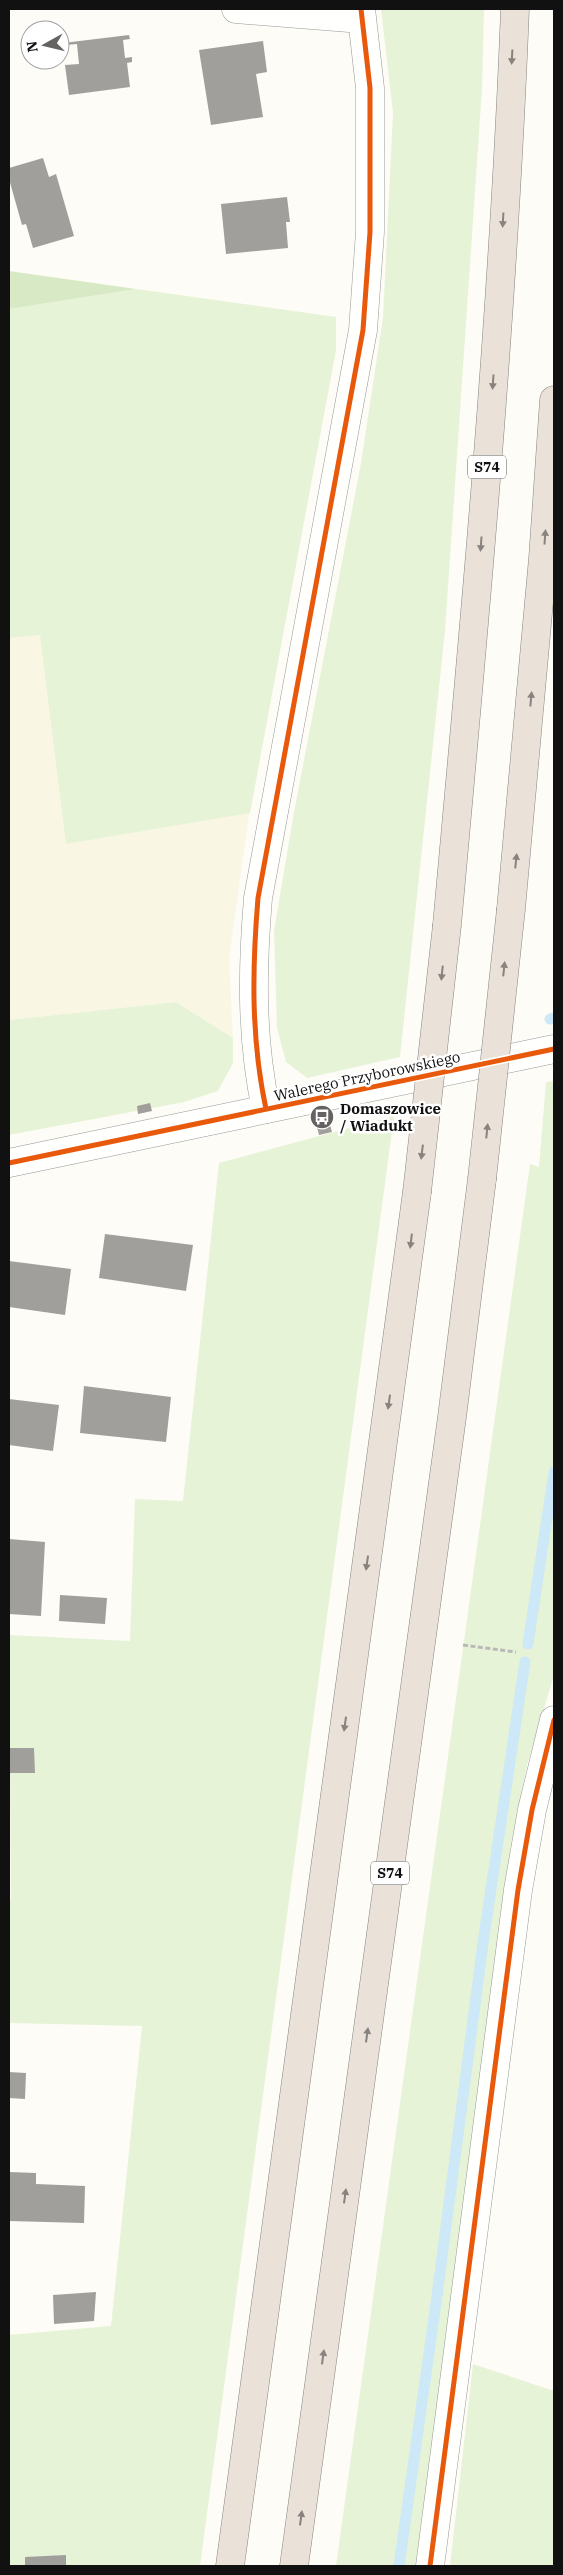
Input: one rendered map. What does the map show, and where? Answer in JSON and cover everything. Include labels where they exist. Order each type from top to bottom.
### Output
[{"type":"highway","name":"S74","points":[[230,2566],[417,1192],[447,925],[475,617],[496,342],[515,9]]},
{"type":"highway","name":"S74","points":[[294,2566],[452,1417],[482,1179],[511,909],[543,568],[554,400]]},
{"type":"street","points":[[236,9],[361,14],[370,107],[370,232],[363,330],[258,898],[253,960],[254,1024],[256,1056],[266,1109]]},
{"type":"street","name":"Walerego Przyborowskiego","points":[[9,1163],[554,1049]]},
{"type":"street","points":[[430,2566],[518,1890],[532,1810],[554,1720]]},
{"type":"path","points":[[463,1645],[516,1652]]},
{"type":"shaded area","points":[[136,289],[336,317],[336,350],[253,788],[229,958],[233,1038],[176,1002],[9,1020],[9,309]]},
{"type":"green space","points":[[381,9],[484,9],[482,89],[445,631],[400,1057],[307,1078],[286,1062],[277,1028],[274,931],[294,812],[361,463],[383,318],[393,113]]},
{"type":"green space","points":[[9,271],[136,289],[9,309]]},
{"type":"green space","points":[[136,289],[336,317],[336,350],[250,813],[66,844],[40,635],[9,638],[9,309]]},
{"type":"green space","points":[[176,1002],[233,1038],[233,1063],[218,1091],[184,1102],[9,1135],[9,1020]]},
{"type":"green space","points":[[554,1081],[554,1675],[527,1765],[511,1845],[416,2566],[336,2566],[530,1164],[539,1167],[546,1082]]},
{"type":"green space","points":[[394,1116],[200,2566],[9,2566],[9,2335],[111,2326],[142,2026],[9,2023],[9,1899],[11,1899],[9,1635],[130,1641],[135,1499],[183,1501],[219,1163]]},
{"type":"green space","points":[[473,2364],[554,2391],[554,2566],[450,2566]]},
{"type":"building","points":[[129,35],[130,39],[123,40],[125,58],[132,57],[132,62],[127,63],[130,87],[69,95],[66,70],[70,70],[70,65],[79,64],[77,44],[70,45],[70,42]]},
{"type":"building","points":[[263,41],[267,72],[256,74],[263,117],[211,125],[199,50]]},
{"type":"building","points":[[43,158],[49,177],[56,174],[74,236],[33,248],[26,224],[22,225],[9,179],[9,168]]},
{"type":"building","points":[[287,197],[290,222],[286,222],[288,248],[226,254],[221,204]]},
{"type":"building","points":[[150,1103],[152,1111],[138,1114],[137,1106]]},
{"type":"building","points":[[330,1125],[332,1132],[319,1135],[317,1127]]},
{"type":"building","points":[[105,1234],[193,1245],[186,1291],[99,1278]]},
{"type":"building","points":[[9,1261],[71,1269],[65,1315],[9,1307]]},
{"type":"building","points":[[84,1386],[171,1397],[166,1442],[80,1433]]},
{"type":"building","points":[[9,1399],[59,1405],[53,1451],[9,1445]]},
{"type":"building","points":[[9,1539],[45,1542],[41,1616],[9,1614]]},
{"type":"building","points":[[60,1595],[107,1598],[105,1624],[59,1621]]},
{"type":"building","points":[[9,1748],[34,1748],[35,1773],[9,1773]]},
{"type":"building","points":[[9,2072],[26,2073],[25,2099],[9,2098]]},
{"type":"building","points":[[9,2172],[36,2173],[36,2184],[85,2186],[84,2223],[9,2221]]},
{"type":"building","points":[[96,2292],[94,2321],[54,2324],[53,2295]]},
{"type":"building","points":[[66,2555],[66,2566],[25,2566],[25,2557]]},
{"type":"waterway","points":[[550,1019],[554,1018]]},
{"type":"waterway","points":[[528,1644],[554,1472]]},
{"type":"waterway","points":[[399,2566],[436,2303],[484,1936],[525,1662]]},
{"type":"cycle path","points":[[266,1109],[258,1057],[254,1004],[258,898],[363,330],[370,232],[370,88],[361,9]]},
{"type":"cycle path","points":[[9,1163],[554,1049]]},
{"type":"cycle path","points":[[430,2566],[518,1890],[532,1810],[554,1720]]},
{"type":"place","name":"Domaszowice / Wiadukt","points":[[322,1117]]}]
